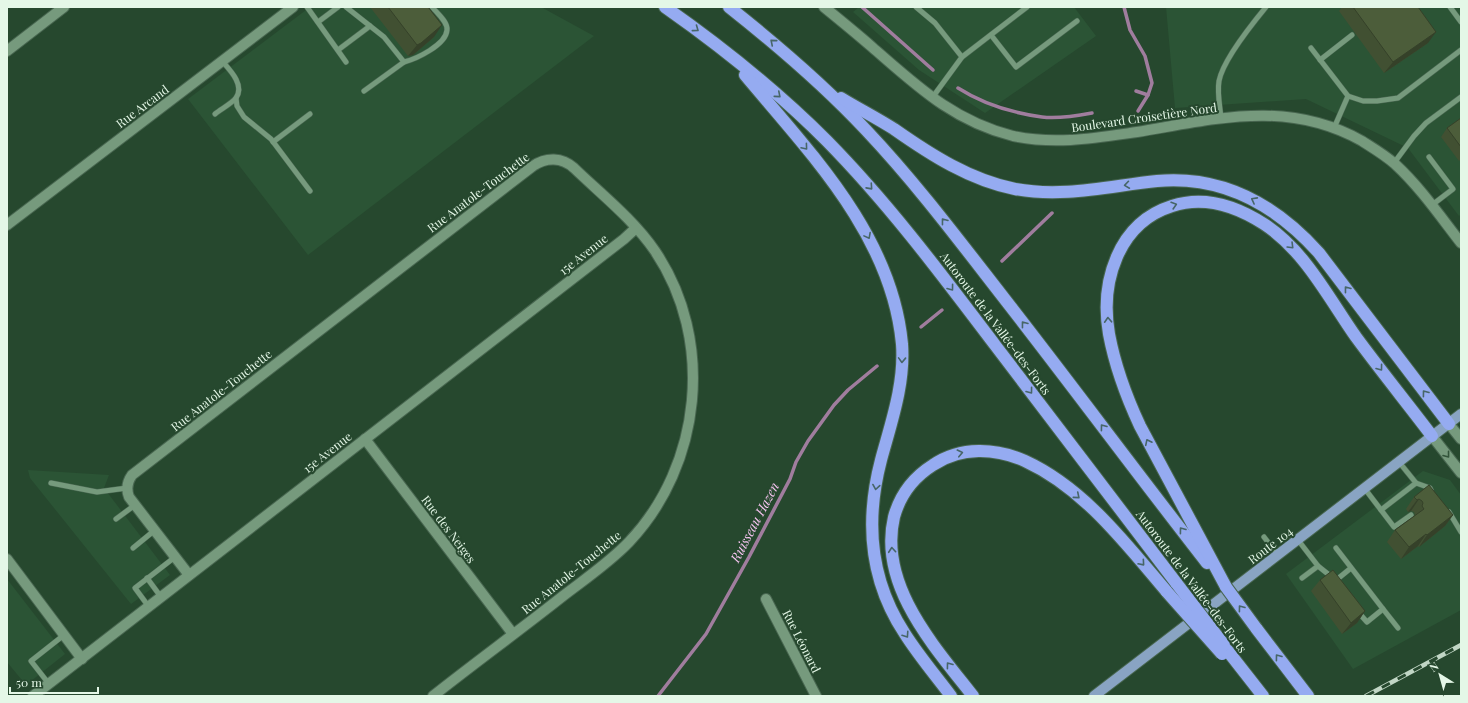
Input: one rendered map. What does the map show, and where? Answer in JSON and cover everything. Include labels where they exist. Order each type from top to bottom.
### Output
[{"type":"highway","name":"Autoroute de la Vallée-des-Forts","points":[[665,7],[726,52],[782,99],[821,135],[896,217],[1177,584],[1224,652],[1263,696]]},
{"type":"highway","name":"Autoroute de la Vallée-des-Forts","points":[[729,7],[789,56],[822,87],[866,130],[915,184],[1208,560],[1256,628],[1305,691]]},
{"type":"highway","points":[[726,52],[842,194],[871,243],[888,284],[898,320],[902,346],[902,361],[896,405],[880,465],[874,502],[872,528],[873,550],[879,577],[892,612],[912,644],[951,696]]},
{"type":"highway","points":[[822,87],[893,128],[919,147],[948,164],[1004,186],[1039,192],[1065,193],[1157,181],[1180,181],[1219,186],[1253,200],[1290,224],[1319,253],[1449,424]]},
{"type":"highway","points":[[1208,560],[1128,400],[1116,365],[1109,333],[1108,292],[1117,256],[1130,235],[1141,222],[1154,213],[1178,204],[1194,201],[1212,202],[1229,206],[1246,213],[1265,224],[1280,236],[1307,264],[1357,337],[1432,436]]},
{"type":"highway","points":[[973,696],[914,616],[900,587],[892,557],[892,531],[898,504],[913,481],[924,471],[938,461],[960,453],[983,451],[1008,454],[1033,465],[1061,483],[1091,508],[1224,652],[1258,696]]},
{"type":"main road","name":"Route 104","points":[[1094,696],[1461,414]]},
{"type":"street","points":[[7,51],[64,7]]},
{"type":"street","name":"Rue Arcand","points":[[7,225],[293,7]]},
{"type":"street","name":"Boulevard Croisetière Nord","points":[[824,7],[932,98],[959,115],[991,129],[1020,137],[1052,141],[1092,139],[1221,118],[1255,116],[1290,117],[1312,121],[1334,128],[1365,143],[1394,163],[1411,180],[1460,239]]},
{"type":"street","name":"Rue Anatole-Touchette","points":[[127,488],[130,477],[135,472],[536,163],[554,159],[571,165],[636,228],[654,250],[669,276],[678,296],[688,331],[693,368],[693,400],[683,449],[676,470],[666,490],[648,519],[632,538],[598,569],[433,696]]},
{"type":"street","name":"15e Avenue","points":[[33,696],[190,576],[624,239],[636,228]]},
{"type":"street","points":[[1449,424],[1461,439]]},
{"type":"street","points":[[1432,436],[1461,473]]},
{"type":"street","name":"Rue des Neiges","points":[[365,439],[513,634]]},
{"type":"street","points":[[127,488],[129,497],[190,576]]},
{"type":"street","points":[[7,560],[82,658]]},
{"type":"street","name":"Rue Léonard","points":[[766,599],[816,696]]},
{"type":"lane","points":[[307,7],[346,62]]},
{"type":"lane","points":[[318,22],[338,7]]},
{"type":"lane","points":[[346,7],[384,37],[404,62]]},
{"type":"lane","points":[[364,91],[404,62],[413,60],[432,49],[445,37],[447,30],[446,25],[432,7]]},
{"type":"lane","points":[[916,7],[935,23],[962,57]]},
{"type":"lane","points":[[932,98],[962,57],[991,35],[1021,9],[1027,7]]},
{"type":"lane","points":[[1221,118],[1219,80],[1233,51],[1266,7]]},
{"type":"lane","points":[[1450,7],[1461,22]]},
{"type":"lane","points":[[991,35],[1016,67],[1077,21]]},
{"type":"lane","points":[[338,50],[370,26]]},
{"type":"lane","points":[[1320,60],[1352,35]]},
{"type":"lane","points":[[1311,48],[1348,96],[1363,102],[1377,102],[1398,98],[1461,50]]},
{"type":"lane","points":[[222,61],[237,80],[238,88],[236,98],[239,111],[273,142],[310,191]]},
{"type":"lane","points":[[1334,128],[1348,96]]},
{"type":"lane","points":[[1394,163],[1414,136],[1426,123],[1461,97]]},
{"type":"lane","points":[[215,114],[236,98]]},
{"type":"lane","points":[[273,142],[310,114]]},
{"type":"lane","points":[[1429,157],[1453,189],[1432,205]]},
{"type":"lane","points":[[1399,462],[1416,483],[1430,488],[1435,494]]},
{"type":"lane","points":[[1381,510],[1416,483]]},
{"type":"lane","points":[[51,484],[97,492],[127,488]]},
{"type":"lane","points":[[1365,489],[1394,527],[1411,515]]},
{"type":"lane","points":[[116,519],[135,505]]},
{"type":"lane","points":[[1444,505],[1461,532]]},
{"type":"lane","points":[[133,548],[155,530]]},
{"type":"lane","points":[[1264,537],[1278,556]]},
{"type":"lane","points":[[1298,540],[1318,566],[1330,575],[1339,587]]},
{"type":"lane","points":[[1336,548],[1398,628]]},
{"type":"lane","points":[[149,607],[135,588],[175,557]]},
{"type":"lane","points":[[1302,578],[1318,566]]},
{"type":"lane","points":[[1335,581],[1351,568]]},
{"type":"lane","points":[[147,578],[161,597]]},
{"type":"lane","points":[[1353,605],[1367,622],[1383,609]]},
{"type":"lane","points":[[49,684],[31,661],[64,635]]},
{"type":"shaded area","points":[[310,7],[541,7],[594,36],[308,255],[188,99]]},
{"type":"shaded area","points":[[859,7],[1074,7],[1096,36],[985,113],[919,70],[853,12]]},
{"type":"shaded area","points":[[1166,7],[1461,7],[1461,214],[1459,216],[1408,148],[1306,99],[1175,108]]},
{"type":"shaded area","points":[[28,470],[109,475],[104,488],[170,575],[131,604],[30,478]]},
{"type":"shaded area","points":[[1423,471],[1450,480],[1461,495],[1461,610],[1353,669],[1286,574]]},
{"type":"shaded area","points":[[7,579],[65,654],[26,685],[7,662]]},
{"type":"building","points":[[388,7],[428,7],[442,25],[417,45]]},
{"type":"building","points":[[1353,7],[1418,7],[1436,32],[1393,62]]},
{"type":"building","points":[[1461,118],[1461,147],[1447,128]]},
{"type":"building","points":[[1429,485],[1453,515],[1409,547],[1395,530],[1424,509],[1422,506],[1422,501],[1419,499],[1417,500],[1414,497]]},
{"type":"building","points":[[1333,570],[1365,611],[1351,623],[1320,580]]},
{"type":"waterway","points":[[862,7],[933,70]]},
{"type":"waterway","name":"Ruisseau Hazen","points":[[1124,7],[1130,30],[1145,56],[1152,83],[1148,95],[1138,111]]},
{"type":"waterway","points":[[958,88],[988,103],[1031,115],[1054,118],[1092,113]]},
{"type":"waterway","points":[[1136,91],[1148,95]]},
{"type":"waterway","name":"Ruisseau Hazen","points":[[1002,261],[1052,213]]},
{"type":"waterway","name":"Ruisseau Hazen","points":[[921,327],[942,310]]},
{"type":"waterway","name":"Ruisseau Hazen","points":[[658,696],[706,634],[749,557],[808,441],[834,405],[848,390],[877,366]]},
{"type":"railway","points":[[1366,696],[1461,645]]}]
